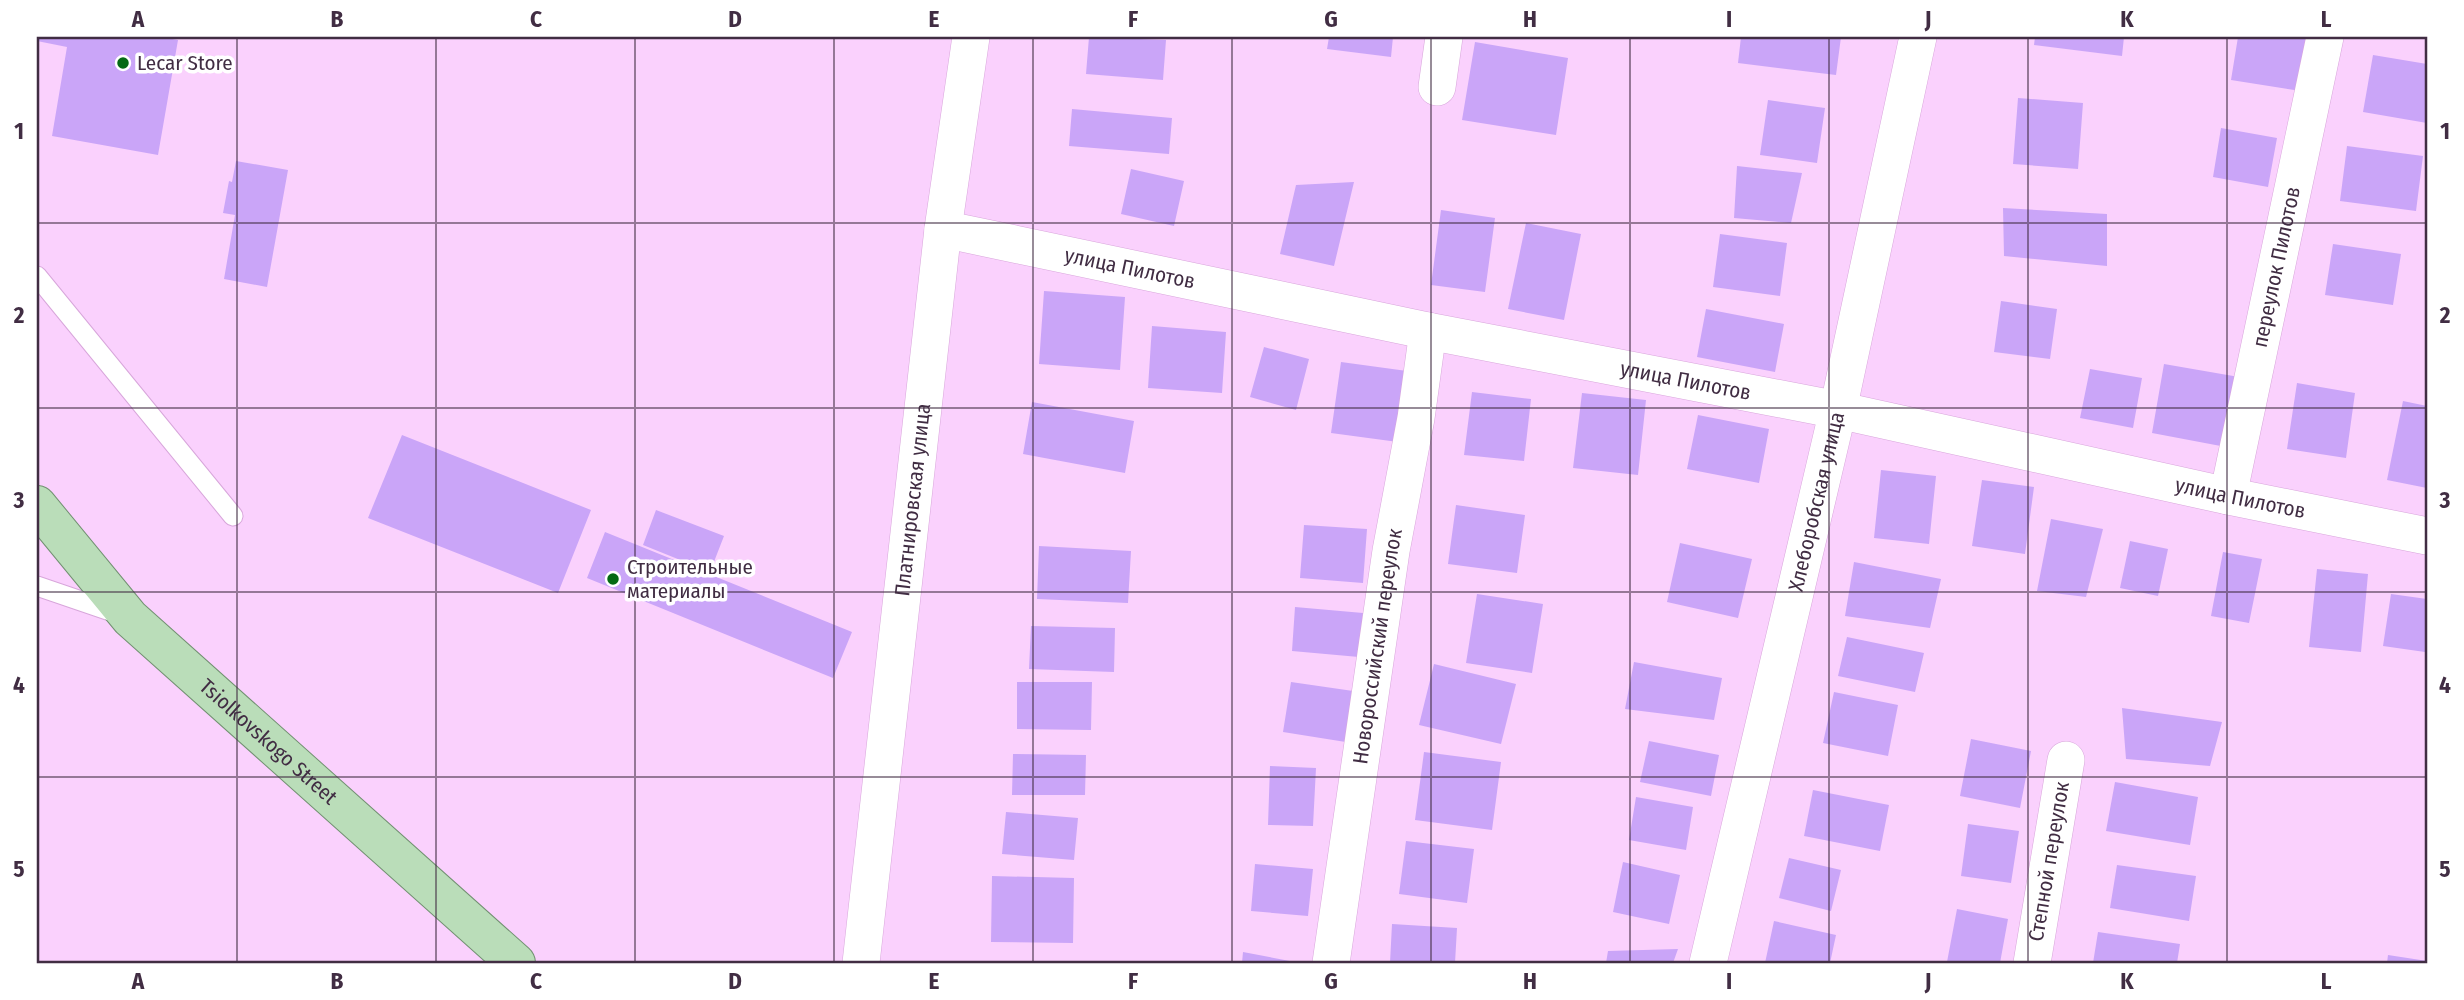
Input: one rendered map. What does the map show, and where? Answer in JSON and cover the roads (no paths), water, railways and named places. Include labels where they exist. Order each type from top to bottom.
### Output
[{"type":"main road","name":"Tsiolkovskogo Street","points":[[37,505],[130,618],[516,963]]},
{"type":"street","name":"Платнировская улица","points":[[861,963],[943,229],[971,37]]},
{"type":"street","points":[[1437,86],[1444,37]]},
{"type":"street","name":"Хлеборобская улица","points":[[1708,963],[1838,410],[1918,37]]},
{"type":"street","name":"переулок Пилотов","points":[[2228,496],[2325,37]]},
{"type":"street","name":"улица Пилотов","points":[[943,229],[1428,331],[1838,410],[2228,496],[2427,536]]},
{"type":"street","name":"Новороссийский переулок","points":[[1331,963],[1391,551],[1416,418],[1428,331]]},
{"type":"street","name":"Степной переулок","points":[[2032,963],[2066,760]]},
{"type":"lane","points":[[37,276],[233,516]]},
{"type":"lane","points":[[37,586],[130,618]]},
{"type":"place","name":"Lecar Store","points":[[123,63]]},
{"type":"place","name":"Строительные материалы","points":[[613,579]]}]
